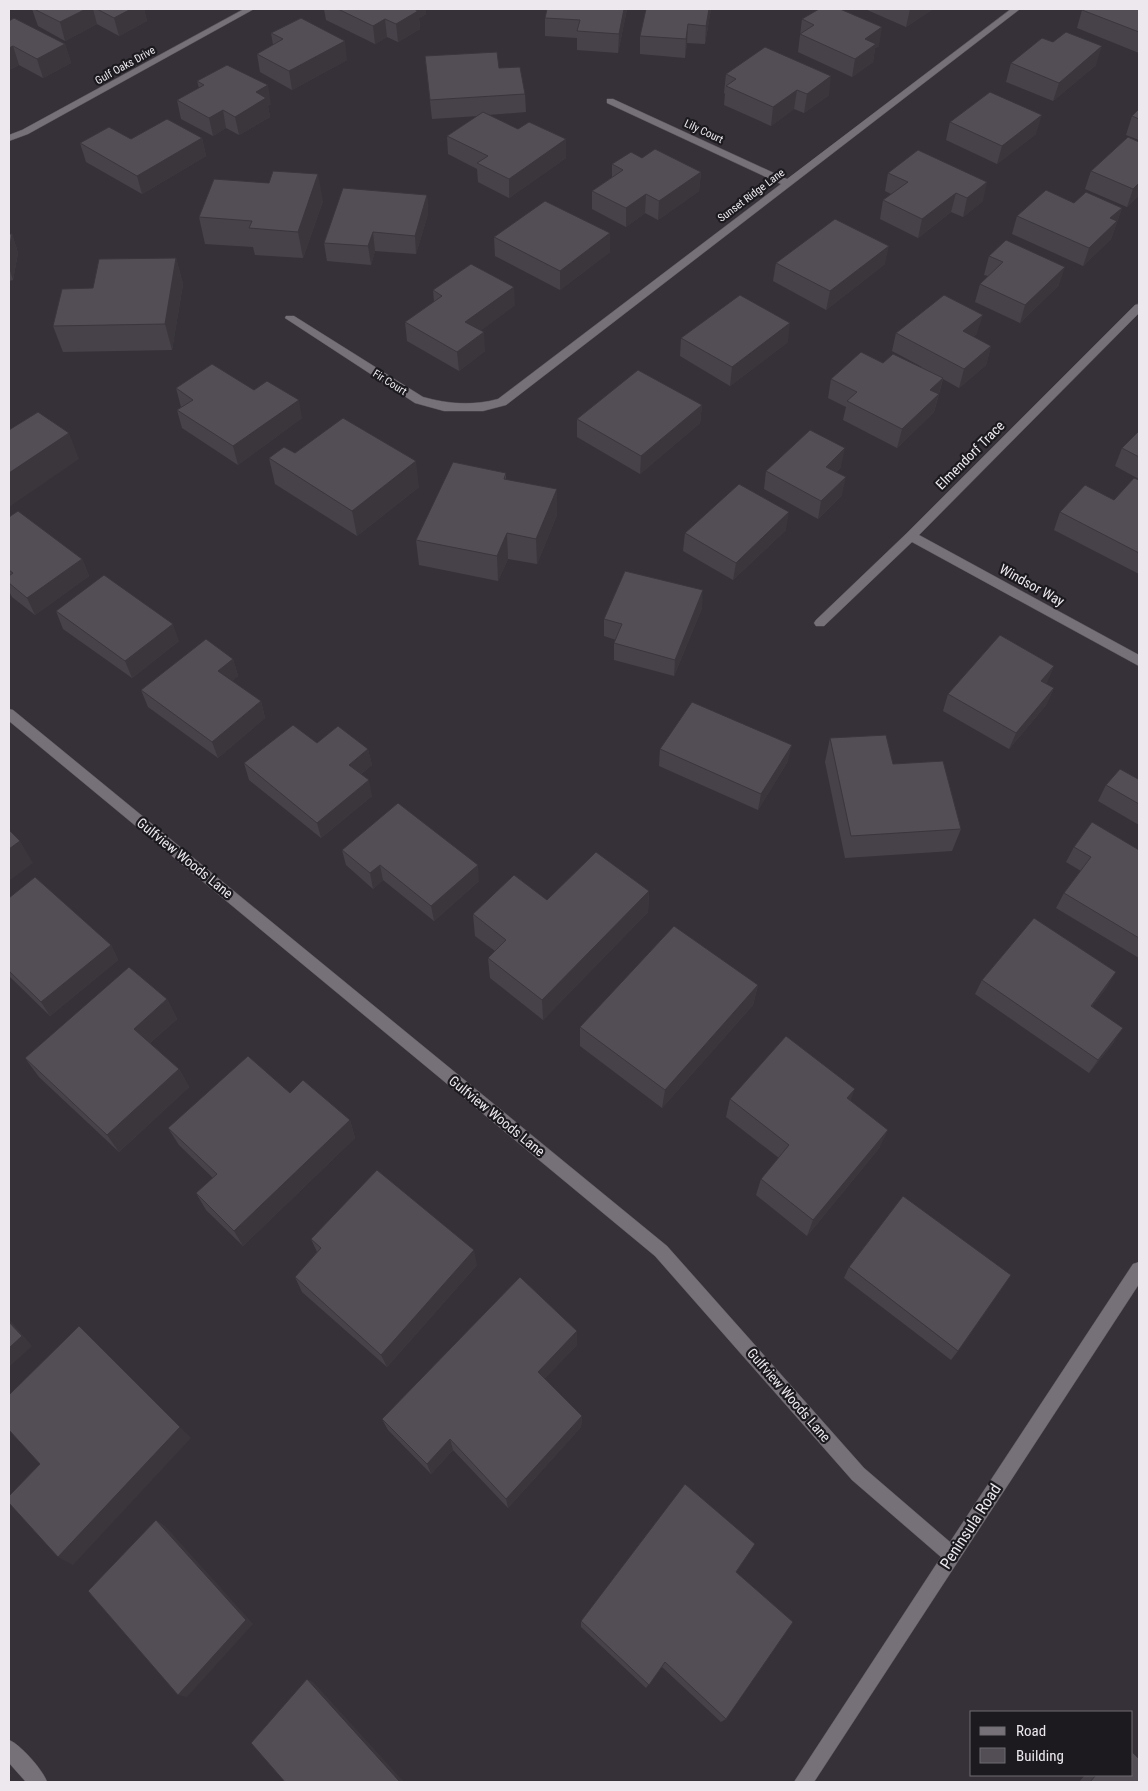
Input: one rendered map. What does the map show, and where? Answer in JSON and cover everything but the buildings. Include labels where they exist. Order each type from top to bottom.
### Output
[{"type":"street","name":"Gulf Oaks Drive","points":[[9,138],[25,132],[250,9]]},
{"type":"street","name":"Sunset Ridge Lane","points":[[502,402],[1016,9]]},
{"type":"street","name":"Lily Court","points":[[610,100],[788,183]]},
{"type":"street","name":"Elmendorf Trace","points":[[820,623],[911,536],[1139,307]]},
{"type":"street","name":"Fir Court","points":[[290,318],[419,400],[444,406],[466,407],[483,407],[502,402]]},
{"type":"street","name":"Windsor Way","points":[[911,536],[1139,660]]},
{"type":"street","name":"Gulfview Woods Lane","points":[[9,714],[661,1251],[858,1474],[951,1554]]},
{"type":"street","name":"Peninsula Road","points":[[803,1782],[1139,1270]]},
{"type":"street","points":[[9,1749],[38,1782]]}]
